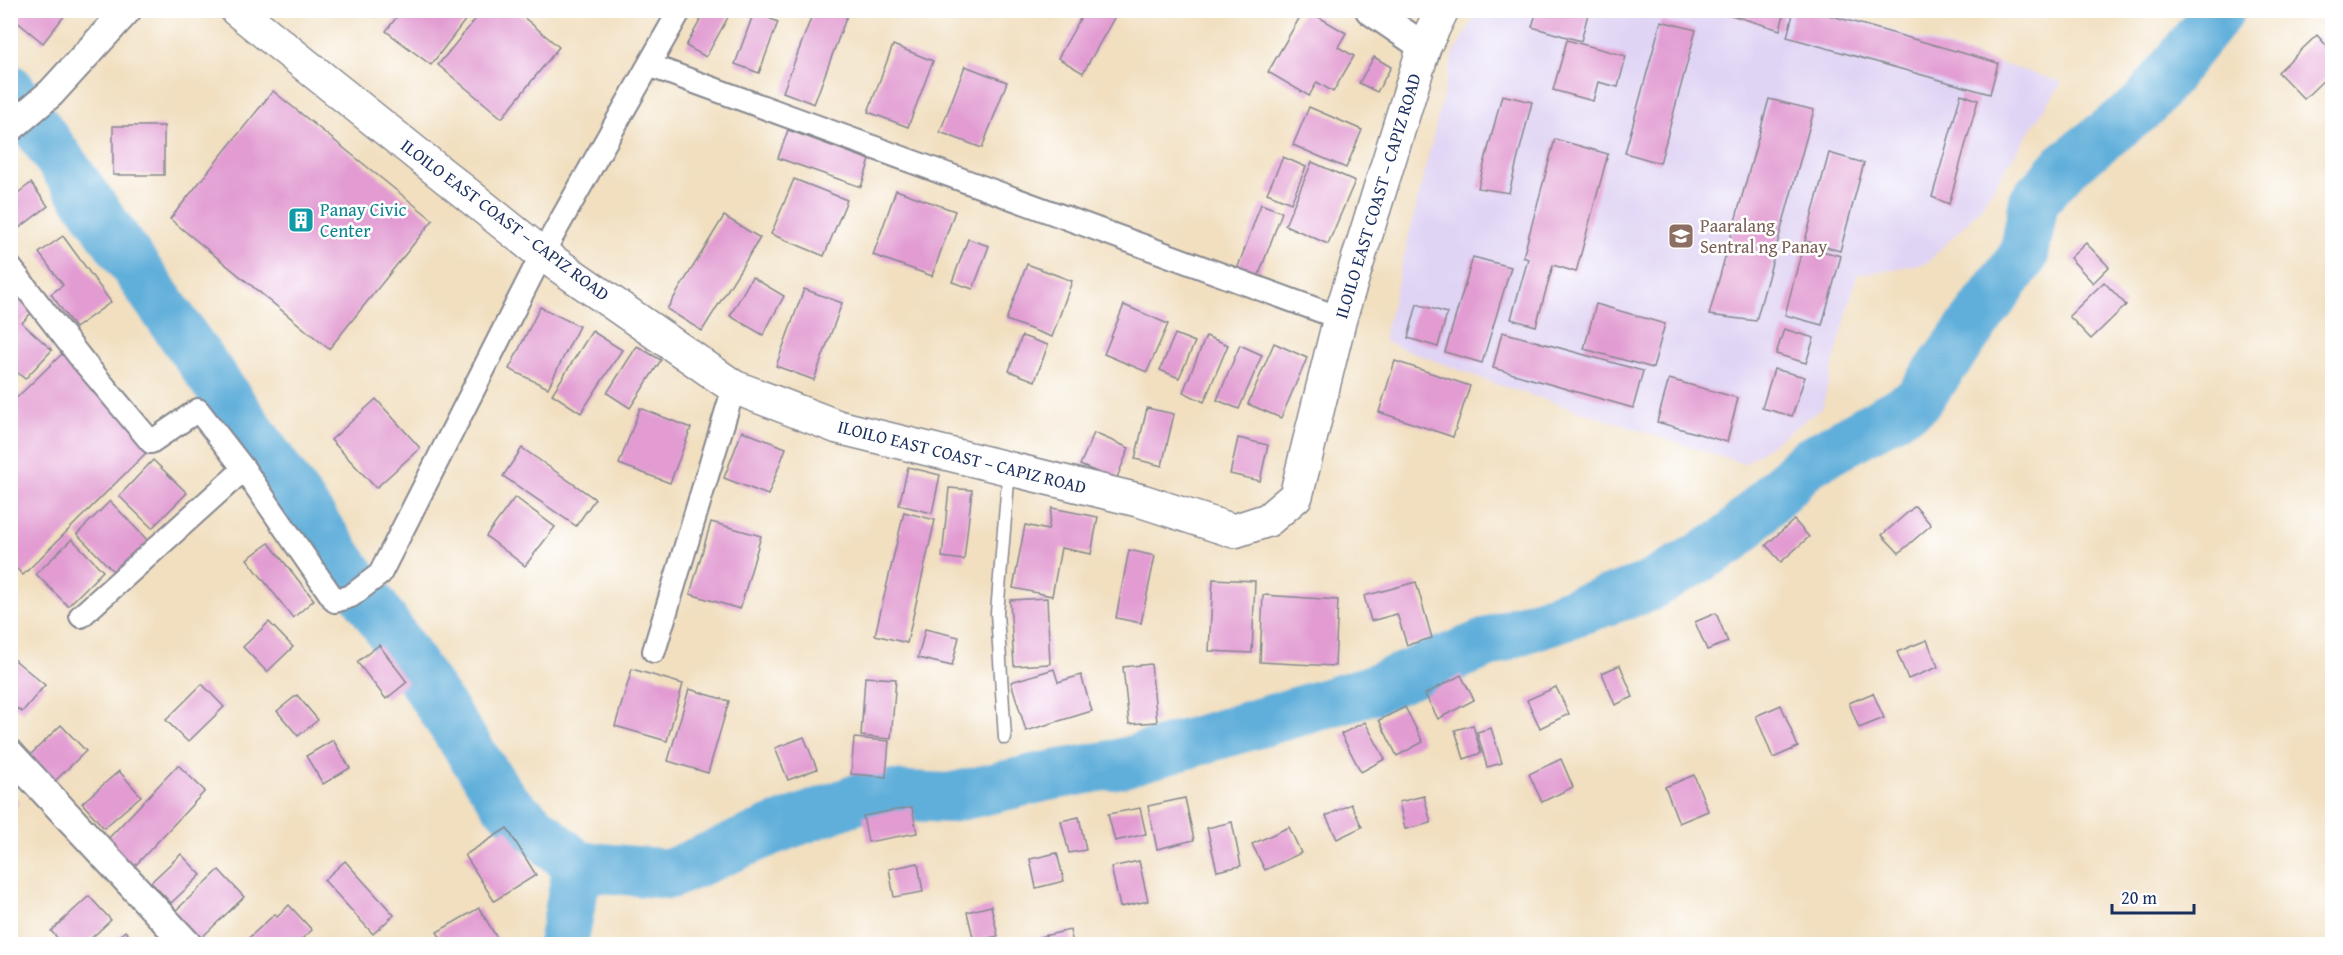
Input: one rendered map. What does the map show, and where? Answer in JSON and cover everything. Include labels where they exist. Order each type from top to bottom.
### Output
[{"type":"main road","name":"ILOILO EAST COAST – CAPIZ ROAD","points":[[237,10],[542,254],[734,387],[838,427],[1142,501],[1234,531],[1268,520],[1296,496],[1340,318],[1424,47],[1442,10]]},
{"type":"street","points":[[10,128],[51,93],[127,10]]},
{"type":"street","points":[[10,267],[83,361],[151,442],[198,410],[244,469],[335,601],[351,596],[380,574],[542,254],[651,66],[680,10]]},
{"type":"street","points":[[1370,10],[1424,47]]},
{"type":"street","points":[[651,66],[1340,318]]},
{"type":"street","points":[[654,651],[734,387]]},
{"type":"street","points":[[81,616],[244,469]]},
{"type":"street","points":[[10,754],[187,945]]},
{"type":"lane","points":[[1005,738],[997,613],[1010,469]]},
{"type":"shaded area","name":"Paaralang Sentral ng Panay","points":[[1478,11],[1829,11],[2062,82],[1979,210],[1927,263],[1857,275],[1822,408],[1744,464],[1499,385],[1383,341],[1453,55]]},
{"type":"building","points":[[10,10],[69,10],[43,43],[10,16]]},
{"type":"building","points":[[367,10],[381,10],[375,17]]},
{"type":"building","points":[[402,10],[473,10],[431,65],[386,31]]},
{"type":"building","points":[[483,10],[515,10],[559,47],[502,118],[438,65]]},
{"type":"building","points":[[706,10],[732,10],[706,57],[686,46]]},
{"type":"building","points":[[814,10],[849,10],[814,104],[783,92]]},
{"type":"building","points":[[1037,10],[1052,10],[1048,17]]},
{"type":"building","points":[[1085,10],[1102,10],[1114,18],[1083,73],[1058,58]]},
{"type":"building","points":[[1304,10],[1346,33],[1338,47],[1354,56],[1333,92],[1317,82],[1309,96],[1268,72]]},
{"type":"building","points":[[1537,10],[1589,10],[1581,41],[1532,27]]},
{"type":"building","points":[[1715,10],[1785,10],[1780,30]]},
{"type":"building","points":[[1794,10],[1811,10],[1998,63],[1990,94],[1787,37]]},
{"type":"building","points":[[754,12],[778,22],[759,73],[735,64]]},
{"type":"building","points":[[1661,21],[1696,30],[1660,163],[1625,153]]},
{"type":"building","points":[[2317,35],[2332,52],[2332,72],[2304,99],[2278,72]]},
{"type":"building","points":[[1567,40],[1626,56],[1618,87],[1598,82],[1593,101],[1553,90]]},
{"type":"building","points":[[893,45],[933,61],[908,127],[868,112]]},
{"type":"building","points":[[1374,57],[1391,67],[1377,92],[1359,83]]},
{"type":"building","points":[[965,66],[1007,82],[982,148],[940,132]]},
{"type":"building","name":"Panay Civic Center","points":[[273,91],[433,220],[329,349],[170,219]]},
{"type":"building","points":[[1961,94],[1978,100],[1949,204],[1932,197]]},
{"type":"building","points":[[1502,95],[1532,102],[1509,193],[1478,188]]},
{"type":"building","points":[[1769,99],[1814,110],[1756,321],[1709,315]]},
{"type":"building","points":[[1309,107],[1362,130],[1346,168],[1293,145]]},
{"type":"building","points":[[113,126],[164,126],[164,175],[113,175]]},
{"type":"building","points":[[788,130],[870,160],[861,187],[778,158]]},
{"type":"building","points":[[1555,139],[1608,154],[1576,272],[1553,265],[1536,326],[1511,319],[1528,259],[1523,257]]},
{"type":"building","points":[[1829,153],[1864,163],[1840,251],[1805,241]]},
{"type":"building","points":[[1283,157],[1306,167],[1291,203],[1267,193]]},
{"type":"building","points":[[1312,162],[1355,181],[1328,244],[1285,225]]},
{"type":"building","points":[[794,179],[847,200],[824,256],[771,234]]},
{"type":"building","points":[[31,183],[48,206],[10,235],[10,199]]},
{"type":"building","points":[[896,190],[955,211],[932,276],[873,255]]},
{"type":"building","points":[[1261,204],[1282,212],[1256,283],[1235,275]]},
{"type":"building","points":[[724,216],[760,238],[702,331],[667,309]]},
{"type":"building","points":[[63,236],[111,302],[75,328],[51,294],[63,285],[39,253]]},
{"type":"building","points":[[968,239],[989,246],[973,289],[952,282]]},
{"type":"building","points":[[2086,243],[2109,267],[2093,283],[2070,258]]},
{"type":"building","points":[[1803,246],[1841,256],[1822,325],[1785,315]]},
{"type":"building","points":[[1473,257],[1511,267],[1482,363],[1445,352]]},
{"type":"building","points":[[1027,264],[1072,281],[1052,337],[1006,320]]},
{"type":"building","points":[[752,277],[784,296],[763,335],[730,316]]},
{"type":"building","points":[[2104,282],[2126,305],[2091,339],[2069,316]]},
{"type":"building","points":[[804,289],[842,303],[814,380],[776,366]]},
{"type":"building","points":[[10,291],[32,312],[22,323],[52,350],[25,379],[10,366]]},
{"type":"building","points":[[1417,304],[1447,313],[1438,347],[1408,338]]},
{"type":"building","points":[[1596,304],[1665,324],[1653,368],[1584,349]]},
{"type":"building","points":[[1124,305],[1168,324],[1147,372],[1104,354]]},
{"type":"building","points":[[540,307],[579,326],[548,388],[509,369]]},
{"type":"building","points":[[1784,329],[1814,338],[1806,363],[1776,354]]},
{"type":"building","points":[[592,331],[622,350],[581,413],[552,394]]},
{"type":"building","points":[[1502,332],[1643,371],[1633,408],[1493,368]]},
{"type":"building","points":[[1175,334],[1195,342],[1179,378],[1160,370]]},
{"type":"building","points":[[1022,336],[1048,345],[1035,381],[1009,371]]},
{"type":"building","points":[[1206,336],[1228,345],[1204,402],[1183,392]]},
{"type":"building","points":[[1274,343],[1307,358],[1281,418],[1248,404]]},
{"type":"building","points":[[1240,345],[1262,355],[1239,409],[1217,400]]},
{"type":"building","points":[[637,346],[661,360],[630,408],[607,393]]},
{"type":"building","points":[[62,354],[153,446],[23,575],[10,562],[10,404]]},
{"type":"building","points":[[1395,361],[1470,386],[1453,437],[1379,412]]},
{"type":"building","points":[[1774,369],[1805,377],[1792,416],[1762,408]]},
{"type":"building","points":[[1669,379],[1738,398],[1727,442],[1657,422]]},
{"type":"building","points":[[376,399],[420,448],[376,488],[331,440]]},
{"type":"building","points":[[640,408],[691,428],[670,483],[619,464]]},
{"type":"building","points":[[1147,408],[1174,414],[1162,466],[1135,459]]},
{"type":"building","points":[[742,431],[786,448],[768,495],[724,478]]},
{"type":"building","points":[[1094,433],[1129,448],[1116,480],[1080,465]]},
{"type":"building","points":[[1238,438],[1268,445],[1260,481],[1230,474]]},
{"type":"building","points":[[522,448],[595,499],[576,526],[503,476]]},
{"type":"building","points":[[153,460],[187,493],[152,528],[119,496]]},
{"type":"building","points":[[908,467],[940,475],[932,513],[899,505]]},
{"type":"building","points":[[949,488],[972,490],[964,560],[942,557]]},
{"type":"building","points":[[515,497],[555,527],[525,566],[486,536]]},
{"type":"building","points":[[110,501],[150,543],[117,575],[77,534]]},
{"type":"building","points":[[1915,506],[1931,525],[1899,553],[1882,535]]},
{"type":"building","points":[[1052,508],[1098,517],[1091,554],[1061,548],[1052,596],[1013,588],[1025,525],[1048,530]]},
{"type":"building","points":[[904,512],[935,520],[907,643],[875,635]]},
{"type":"building","points":[[1794,520],[1809,537],[1781,562],[1766,545]]},
{"type":"building","points":[[711,522],[761,536],[740,609],[690,594]]},
{"type":"building","points":[[72,539],[103,571],[68,606],[36,574]]},
{"type":"building","points":[[269,543],[314,600],[293,618],[247,559]]},
{"type":"building","points":[[1129,550],[1155,556],[1141,623],[1116,618]]},
{"type":"building","points":[[1213,579],[1255,581],[1252,653],[1209,651]]},
{"type":"building","points":[[1416,582],[1432,638],[1407,645],[1397,614],[1371,621],[1364,596]]},
{"type":"building","points":[[1263,595],[1338,600],[1335,666],[1260,662]]},
{"type":"building","points":[[1047,598],[1050,664],[1014,666],[1010,600]]},
{"type":"building","points":[[1716,613],[1728,642],[1707,650],[1695,622]]},
{"type":"building","points":[[269,622],[293,647],[267,672],[243,647]]},
{"type":"building","points":[[925,629],[959,637],[952,666],[918,658]]},
{"type":"building","points":[[1927,640],[1938,667],[1908,679],[1897,652]]},
{"type":"building","points":[[379,645],[407,682],[386,699],[357,662]]},
{"type":"building","points":[[10,656],[45,685],[22,712],[10,703]]},
{"type":"building","points":[[1151,664],[1157,722],[1129,724],[1123,667]]},
{"type":"building","points":[[1620,665],[1633,697],[1615,705],[1602,673]]},
{"type":"building","points":[[632,669],[683,684],[667,741],[615,726]]},
{"type":"building","points":[[1054,669],[1058,682],[1081,675],[1092,711],[1026,731],[1011,682]]},
{"type":"building","points":[[1461,675],[1474,700],[1438,719],[1425,694]]},
{"type":"building","points":[[865,677],[896,679],[891,739],[861,736]]},
{"type":"building","points":[[202,684],[224,707],[188,742],[166,720]]},
{"type":"building","points":[[1556,687],[1569,714],[1540,728],[1527,700]]},
{"type":"building","points":[[689,689],[729,701],[708,773],[668,761]]},
{"type":"building","points":[[1873,693],[1884,718],[1859,728],[1849,703]]},
{"type":"building","points":[[297,695],[318,720],[298,736],[277,711]]},
{"type":"building","points":[[1781,705],[1798,747],[1773,758],[1756,716]]},
{"type":"building","points":[[1405,707],[1423,742],[1397,756],[1379,720]]},
{"type":"building","points":[[1365,722],[1385,759],[1361,772],[1341,734]]},
{"type":"building","points":[[61,725],[86,751],[54,782],[29,756]]},
{"type":"building","points":[[1473,725],[1481,753],[1464,759],[1455,730]]},
{"type":"building","points":[[1491,728],[1502,763],[1487,767],[1477,732]]},
{"type":"building","points":[[804,737],[817,769],[788,780],[775,748]]},
{"type":"building","points":[[854,738],[889,741],[886,777],[851,774]]},
{"type":"building","points":[[333,740],[350,768],[323,784],[306,756]]},
{"type":"building","points":[[1561,759],[1573,787],[1542,802],[1529,774]]},
{"type":"building","points":[[178,765],[205,791],[133,868],[105,842]]},
{"type":"building","points":[[119,771],[141,796],[104,828],[82,803]]},
{"type":"building","points":[[1694,775],[1708,811],[1679,823],[1665,787]]},
{"type":"building","points":[[10,794],[19,803],[10,811]]},
{"type":"building","points":[[1424,796],[1431,823],[1405,829],[1399,802]]},
{"type":"building","points":[[1185,798],[1194,840],[1157,849],[1148,806]]},
{"type":"building","points":[[1351,804],[1362,827],[1337,839],[1326,816]]},
{"type":"building","points":[[912,807],[917,833],[868,842],[863,816]]},
{"type":"building","points":[[1140,808],[1146,834],[1115,841],[1108,814]]},
{"type":"building","points":[[1079,817],[1086,850],[1069,853],[1061,821]]},
{"type":"building","points":[[1232,822],[1241,866],[1217,871],[1207,828]]},
{"type":"building","points":[[1289,827],[1301,853],[1265,870],[1252,844]]},
{"type":"building","points":[[507,828],[536,875],[494,901],[465,855]]},
{"type":"building","points":[[1057,853],[1064,881],[1036,888],[1030,859]]},
{"type":"building","points":[[181,854],[201,875],[171,903],[151,882]]},
{"type":"building","points":[[345,861],[394,915],[373,934],[324,880]]},
{"type":"building","points":[[1139,861],[1148,901],[1120,907],[1111,867]]},
{"type":"building","points":[[918,863],[923,892],[894,897],[889,869]]},
{"type":"building","points":[[219,870],[244,897],[197,942],[172,914]]},
{"type":"building","points":[[89,896],[111,920],[85,944],[63,944],[51,931]]},
{"type":"building","points":[[289,905],[312,930],[296,944],[242,944],[275,914],[277,917]]},
{"type":"building","points":[[991,906],[998,936],[974,941],[967,912]]},
{"type":"building","points":[[479,908],[500,943],[444,944],[437,932]]},
{"type":"building","points":[[1070,930],[1073,944],[1041,944],[1039,937]]},
{"type":"building","points":[[125,931],[137,944],[110,944]]},
{"type":"waterway","points":[[10,89],[375,609],[505,803],[578,866],[670,874],[770,831],[871,794],[949,798],[1043,777],[1122,763],[1371,690],[1517,631],[1648,587],[1727,542],[1806,464],[1917,401],[2024,255],[2034,201],[2066,165],[2143,106],[2220,10]]},
{"type":"waterway","points":[[563,944],[578,866]]},
{"type":"place","name":"Panay Civic Center","points":[[301,220]]},
{"type":"place","name":"Paaralang Sentral ng Panay","points":[[1681,236]]}]
